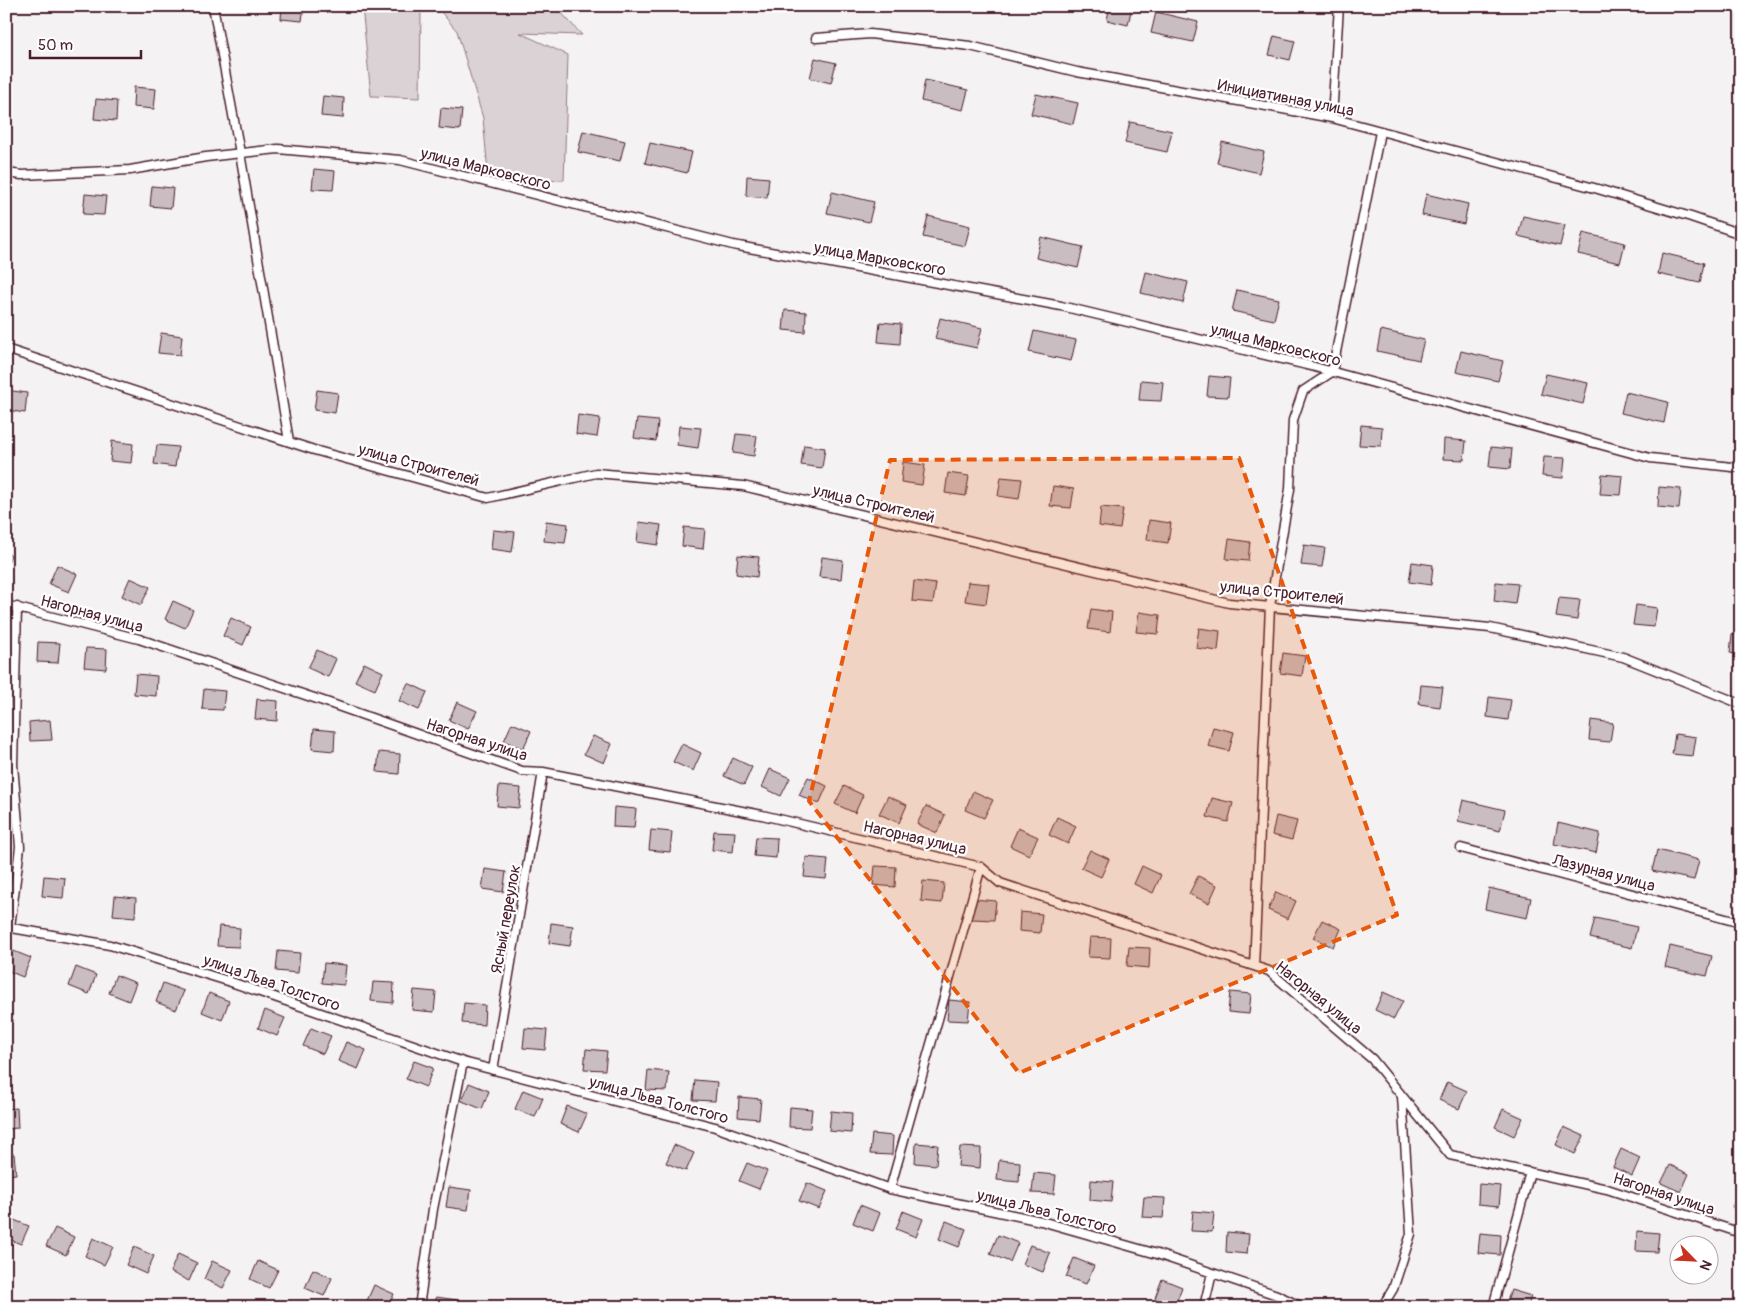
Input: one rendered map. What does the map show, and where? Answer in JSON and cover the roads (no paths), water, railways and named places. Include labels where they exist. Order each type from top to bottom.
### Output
[{"type":"lane","points":[[213,6],[240,153],[288,441]]},
{"type":"lane","points":[[1332,118],[1339,6]]},
{"type":"lane","name":"Инициативная улица","points":[[816,38],[870,34],[970,46],[1077,72],[1332,118],[1598,189],[1741,234]]},
{"type":"lane","points":[[1254,966],[1270,606],[1290,489],[1293,420],[1303,391],[1332,372],[1380,132]]},
{"type":"lane","name":"улица Марковского","points":[[6,173],[130,170],[206,157],[278,149],[400,160],[734,245],[1061,306],[1332,372],[1650,458],[1741,468]]},
{"type":"lane","name":"улица Строителей","points":[[6,348],[288,441],[488,498],[596,473],[743,486],[1229,602],[1490,628],[1622,658],[1741,704]]},
{"type":"lane","name":"Нагорная улица","points":[[6,605],[138,639],[330,703],[522,771],[544,772],[762,816],[981,867],[1000,883],[1269,971],[1372,1058],[1450,1155],[1606,1189],[1741,1233]]},
{"type":"lane","points":[[6,935],[20,846],[13,765],[17,608]]},
{"type":"lane","name":"Ясный переулок","points":[[493,1070],[544,772]]},
{"type":"lane","name":"Лазурная улица","points":[[1460,848],[1741,923]]},
{"type":"lane","points":[[890,1188],[981,867]]},
{"type":"lane","name":"улица Льва Толстого","points":[[8,927],[110,945],[228,981],[463,1062],[716,1127],[890,1188],[1041,1221],[1157,1254],[1277,1295],[1302,1307]]},
{"type":"lane","points":[[419,1307],[433,1209],[463,1062]]},
{"type":"lane","points":[[1382,1307],[1393,1289],[1411,1234],[1402,1096]]},
{"type":"lane","points":[[1493,1307],[1530,1172]]},
{"type":"lane","points":[[1204,1307],[1212,1272]]}]
